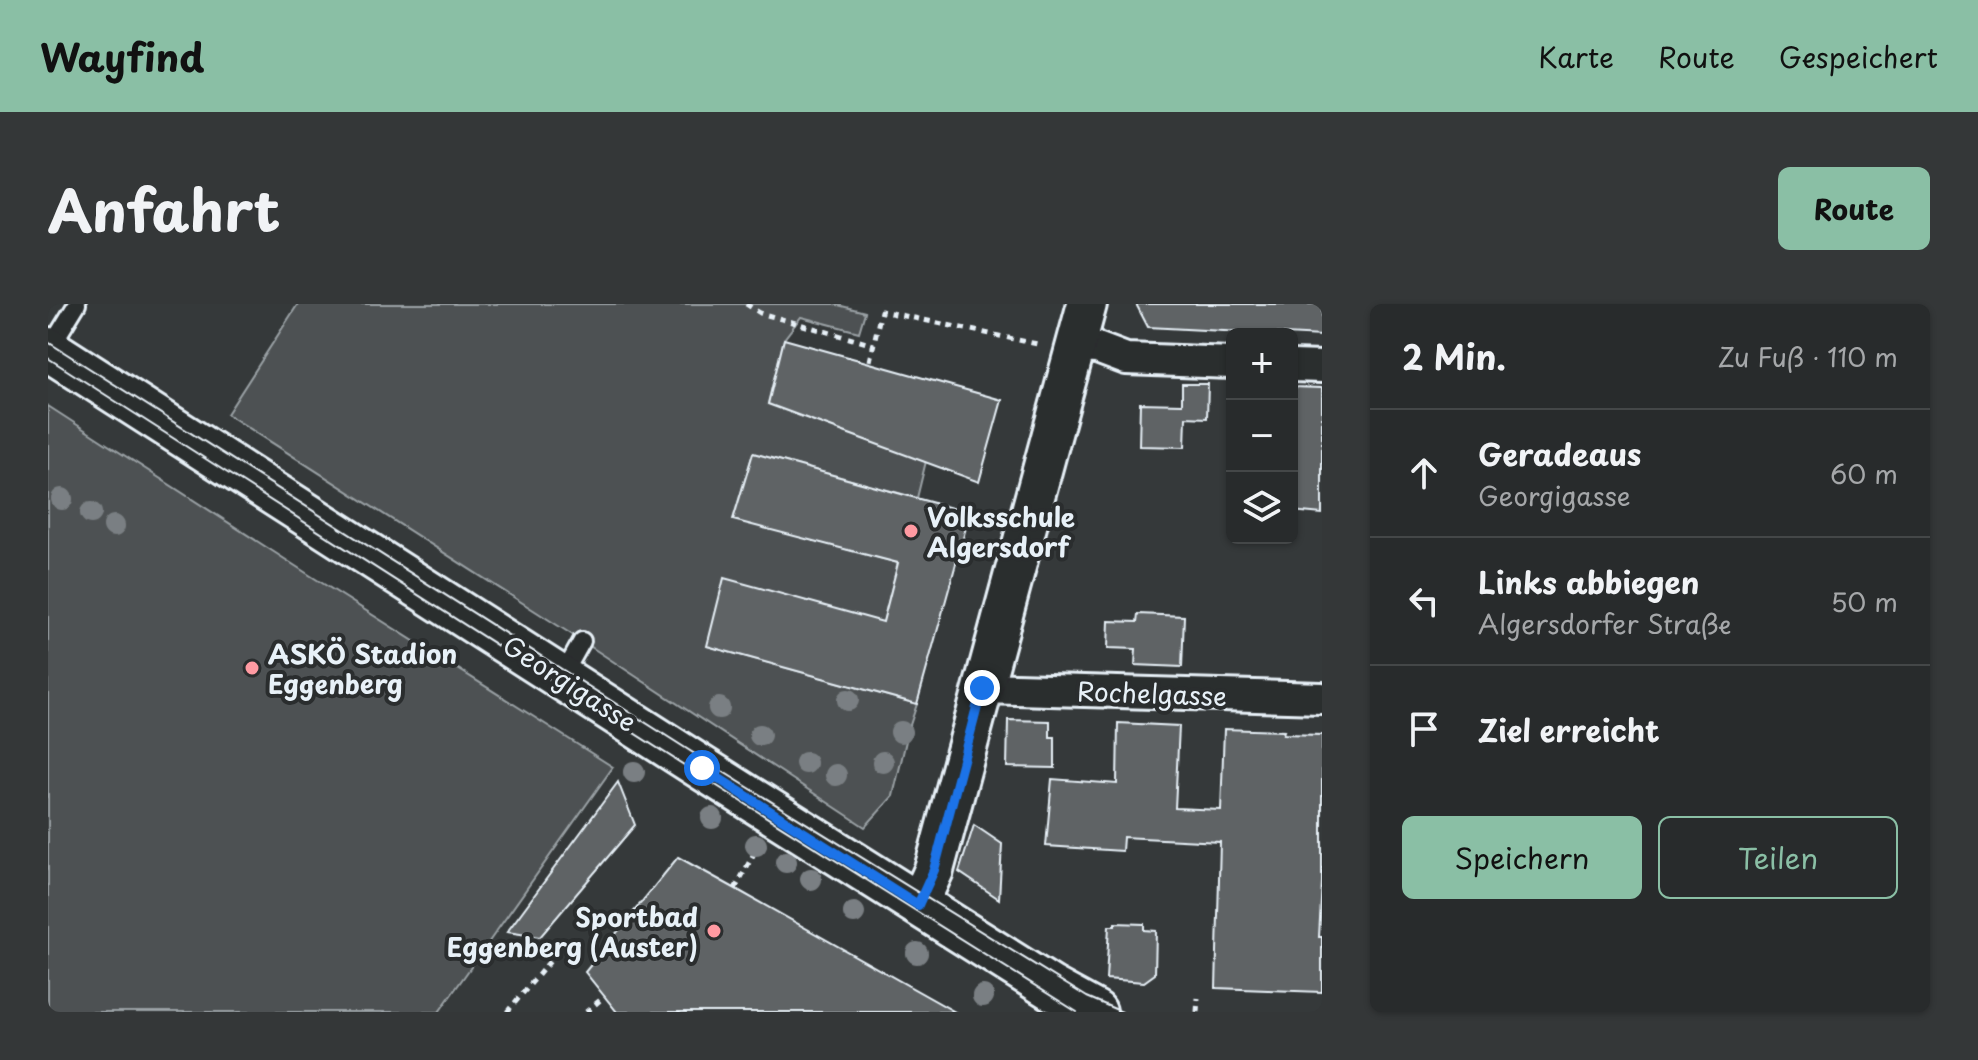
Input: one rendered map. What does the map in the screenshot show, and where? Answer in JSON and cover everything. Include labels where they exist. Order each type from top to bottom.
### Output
[{"type":"main road","name":"Georgigasse","points":[[48,349],[918,905],[1095,1012]]},
{"type":"street","points":[[918,905],[934,870],[982,688],[1060,346],[1087,304]]},
{"type":"street","points":[[1060,346],[1097,348],[1126,359],[1226,363]]},
{"type":"street","points":[[1298,366],[1322,367]]},
{"type":"street","name":"Rochelgasse","points":[[982,688],[1322,698]]},
{"type":"lane","points":[[48,349],[77,304]]},
{"type":"lane","points":[[561,678],[582,641]]},
{"type":"path","points":[[746,304],[760,313],[874,345]]},
{"type":"path","points":[[870,361],[885,304]]},
{"type":"path","points":[[881,311],[1060,346]]},
{"type":"path","points":[[735,889],[752,858]]},
{"type":"path","points":[[507,1012],[555,955]]},
{"type":"path","points":[[586,1012],[605,996]]},
{"type":"path","points":[[1197,1012],[1198,998]]},
{"type":"shaded area","points":[[298,304],[834,304],[865,312],[859,332],[801,317],[784,339],[768,403],[866,440],[927,457],[917,498],[753,453],[733,519],[898,563],[883,622],[707,646],[917,704],[893,796],[865,827],[227,414]]},
{"type":"shaded area","name":"ASKÖ Stadion Eggenberg","points":[[48,406],[613,767],[439,1012],[48,1012]]},
{"type":"building","points":[[1136,304],[1322,304],[1322,336],[1298,335],[1298,328],[1226,328],[1226,331],[1148,327]]},
{"type":"building","points":[[784,339],[1002,400],[979,482],[768,404]]},
{"type":"building","points":[[1182,384],[1208,384],[1207,418],[1186,417],[1185,447],[1139,446],[1140,403],[1182,404]]},
{"type":"building","points":[[1298,387],[1322,388],[1322,514],[1298,512]]},
{"type":"building","points":[[753,453],[970,513],[917,704],[707,646],[724,578],[883,622],[898,563],[733,520]]},
{"type":"building","points":[[1138,614],[1184,616],[1182,667],[1135,665],[1136,649],[1108,648],[1109,621],[1137,622]]},
{"type":"building","points":[[1008,720],[1050,721],[1050,737],[1055,737],[1055,768],[1007,767]]},
{"type":"building","points":[[1118,723],[1179,726],[1175,808],[1221,810],[1224,729],[1322,735],[1319,937],[1322,937],[1322,992],[1216,988],[1220,842],[1123,837],[1122,851],[1046,846],[1052,779],[1117,784]]},
{"type":"building","points":[[618,782],[635,825],[540,937],[507,932]]},
{"type":"building","points":[[974,825],[1002,844],[999,899],[959,872]]},
{"type":"building","name":"Sportbad Eggenberg (Auster)","points":[[678,857],[955,1012],[617,1012],[585,972]]},
{"type":"building","points":[[1115,923],[1144,924],[1144,930],[1156,931],[1155,974],[1144,982],[1106,979],[1109,926],[1115,926]]},
{"type":"tram line","points":[[48,342],[709,763],[1087,997],[1122,1012]]},
{"type":"tram line","points":[[48,358],[698,774],[1077,1012]]},
{"type":"place","name":"Volksschule Algersdorf","points":[[911,531]]},
{"type":"place","name":"ASKÖ Stadion Eggenberg","points":[[252,668]]},
{"type":"place","name":"Sportbad Eggenberg (Auster)","points":[[714,931]]},
{"type":"route","points":[[702,768],[918,905],[934,870],[982,688]]}]
